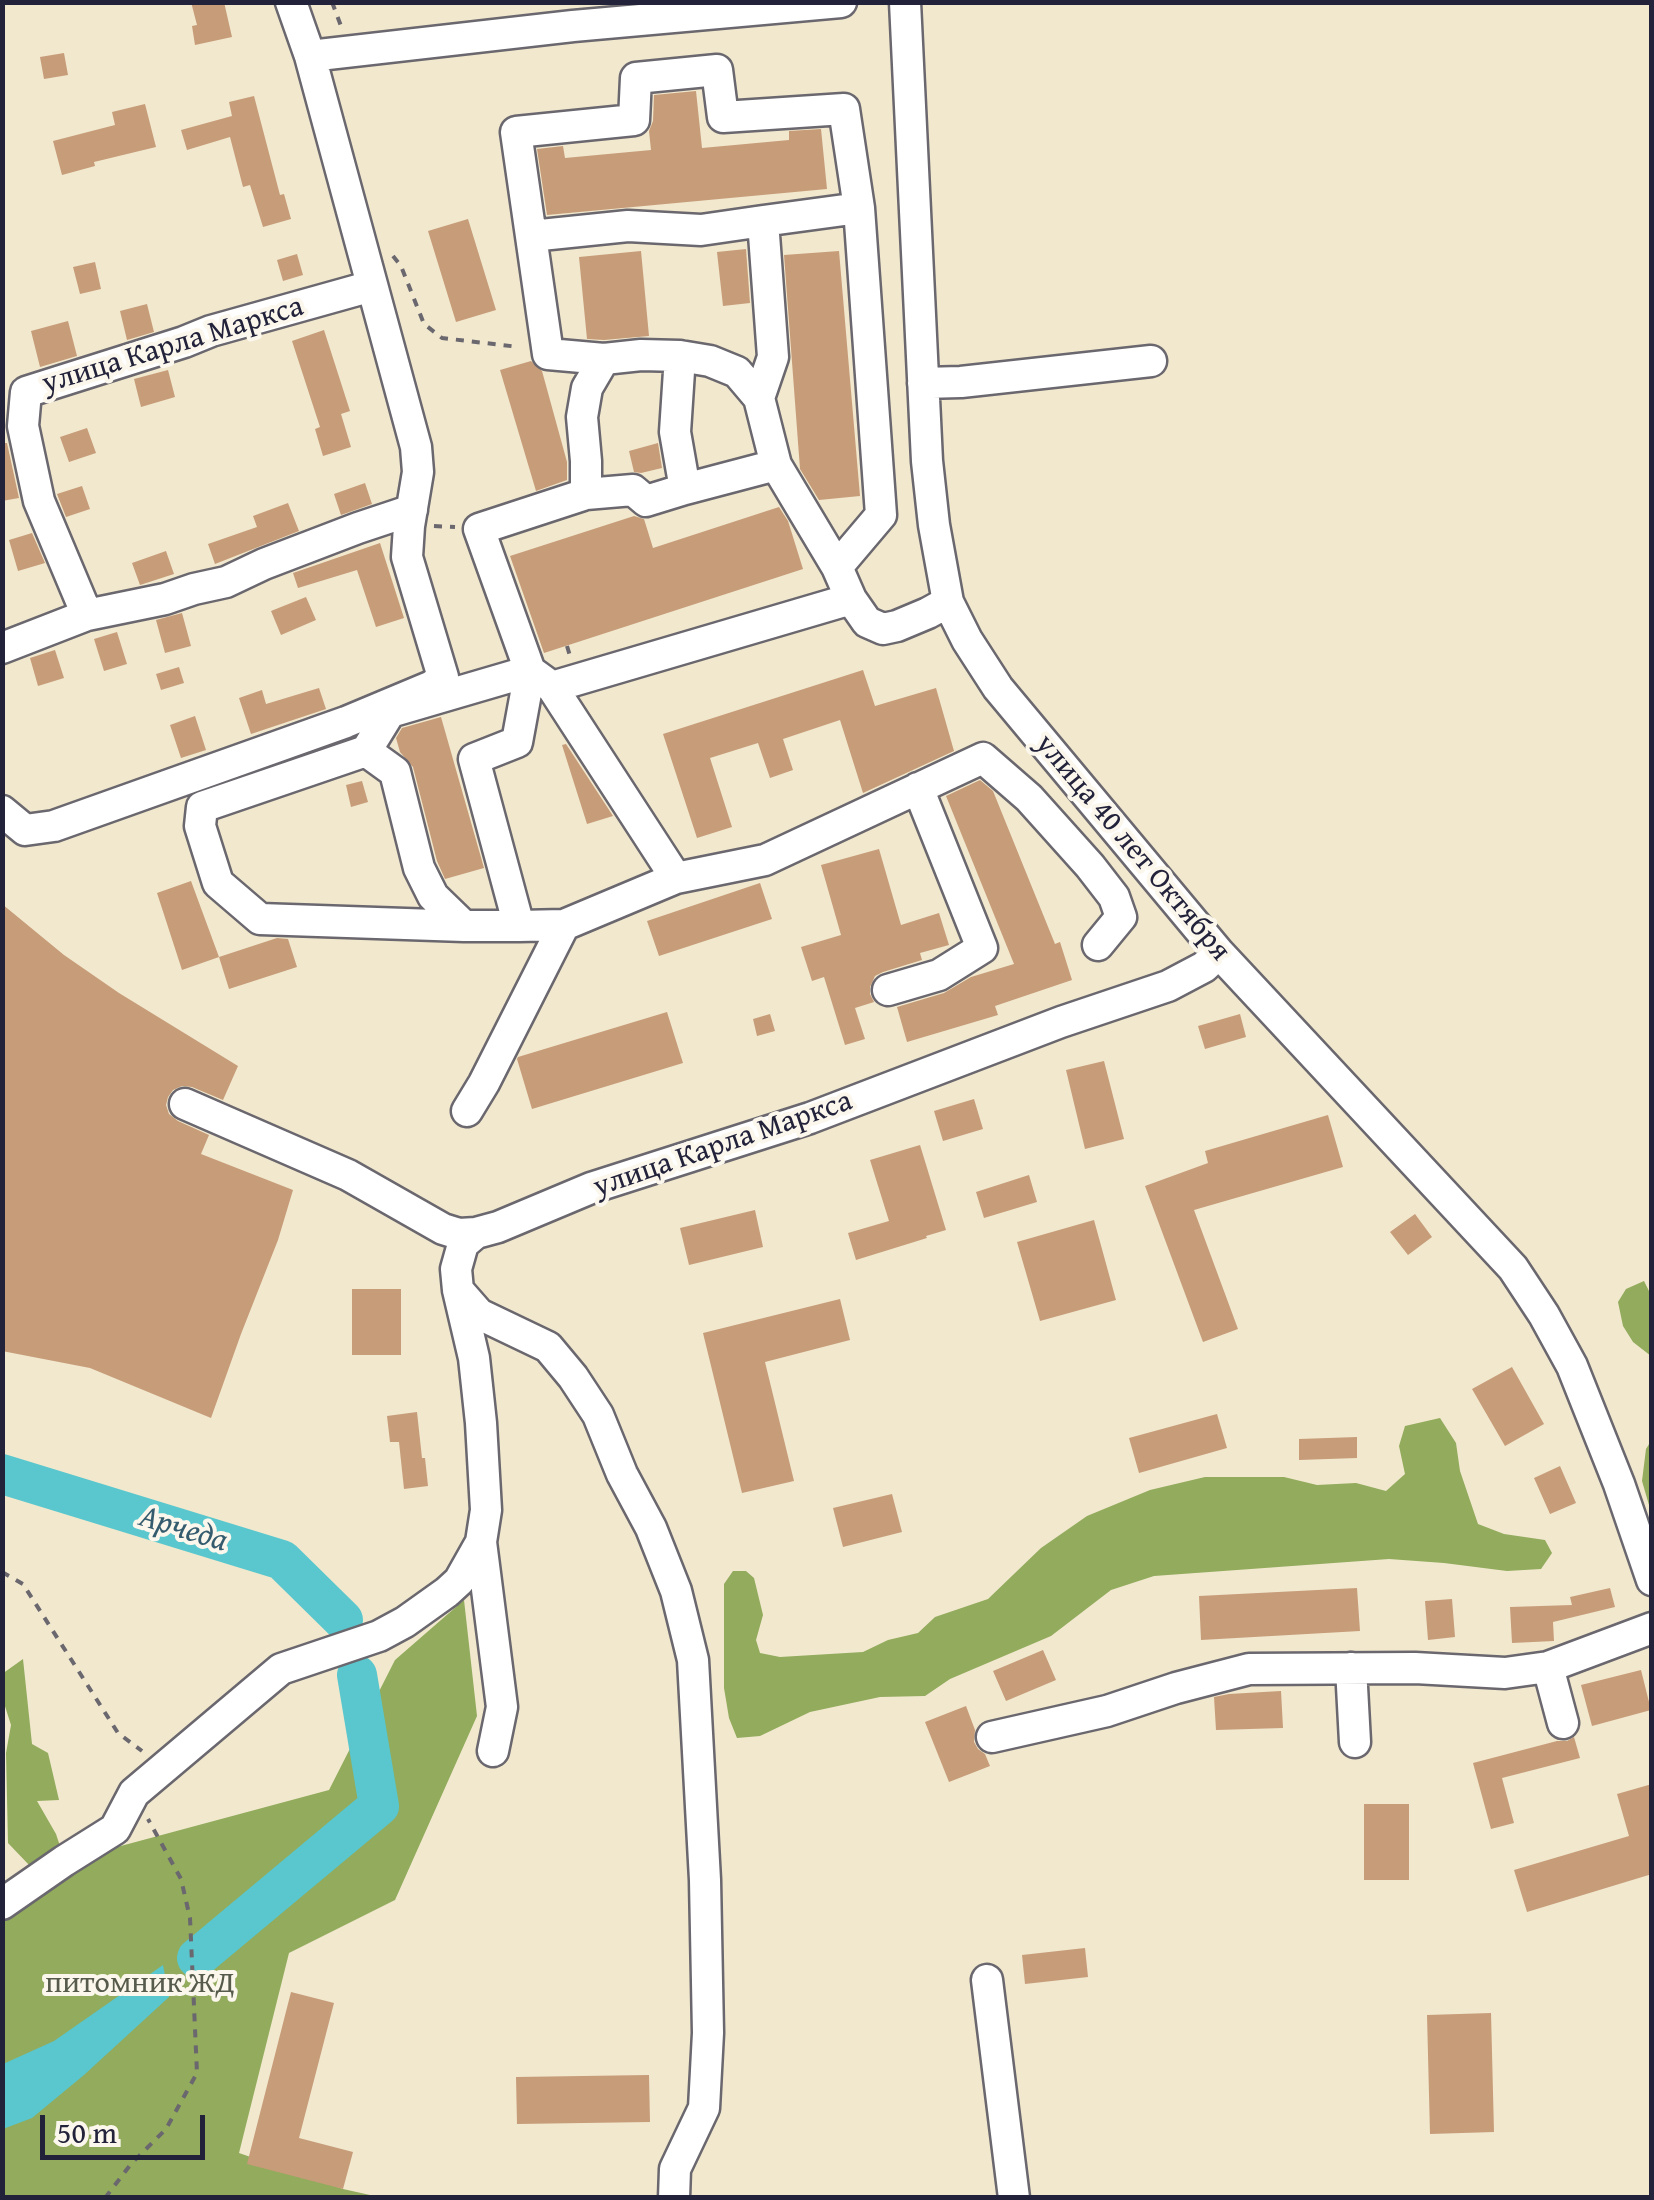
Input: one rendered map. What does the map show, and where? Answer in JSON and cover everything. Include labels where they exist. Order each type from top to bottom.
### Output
[{"type":"street","points":[[2,810],[24,830],[54,826],[276,749],[432,686],[444,676],[407,557],[418,472],[416,447],[310,56],[291,2]]},
{"type":"street","points":[[310,56],[573,26],[841,2]]},
{"type":"street","name":"улица 40 лет Октября","points":[[905,2],[927,461],[948,602],[998,688],[1218,953],[1523,1283],[1572,1366],[1652,1580]]},
{"type":"street","points":[[837,567],[881,515],[858,208],[844,109],[722,117],[717,70],[700,71],[636,78],[634,120],[516,132],[548,354],[604,359],[680,356],[737,372],[759,398],[776,465],[867,622],[883,629],[913,620],[948,602]]},
{"type":"street","points":[[531,236],[628,226],[701,230],[858,208]]},
{"type":"street","points":[[759,398],[773,357],[763,221]]},
{"type":"street","name":"улица Карла Маркса","points":[[87,615],[38,501],[23,426],[26,392],[184,342],[369,273]]},
{"type":"street","points":[[680,356],[675,432],[685,489]]},
{"type":"street","points":[[586,494],[582,417],[587,388],[604,359]]},
{"type":"street","points":[[923,383],[1151,361]]},
{"type":"street","points":[[676,878],[541,679],[479,529],[586,494],[633,490],[646,501],[776,465]]},
{"type":"street","points":[[2,648],[87,615],[226,582],[358,528],[411,516]]},
{"type":"street","points":[[852,599],[541,679],[390,712],[366,751],[202,807],[200,826],[218,884],[260,919],[564,925],[676,878],[766,860],[983,758],[1029,798],[1114,898],[1120,917],[1098,946]]},
{"type":"street","points":[[519,926],[474,759],[517,742],[541,679]]},
{"type":"street","points":[[366,751],[395,772],[419,868],[433,896],[464,926]]},
{"type":"street","points":[[888,990],[939,975],[982,948],[918,788]]},
{"type":"street","points":[[467,1111],[564,925]]},
{"type":"street","name":"улица Карла Маркса","points":[[476,1232],[498,1227],[591,1188],[810,1118],[1168,986],[1204,967],[1218,953]]},
{"type":"street","points":[[185,1104],[348,1175],[444,1228],[459,1234],[476,1232]]},
{"type":"street","points":[[476,1232],[463,1244],[456,1269],[474,1358],[481,1423],[486,1510],[481,1542],[502,1707],[493,1751]]},
{"type":"street","points":[[458,1290],[479,1314],[548,1346],[598,1415],[622,1474],[658,1544],[676,1591],[693,1660],[705,1880],[708,2033],[704,2108],[675,2169],[674,2198]]},
{"type":"street","points":[[2,1904],[116,1829],[134,1793],[281,1669],[379,1636],[448,1592],[481,1542]]},
{"type":"street","points":[[992,1737],[1108,1711],[1249,1669],[1414,1668],[1505,1673],[1548,1667],[1652,1628]]},
{"type":"street","points":[[1548,1667],[1563,1723]]},
{"type":"street","points":[[1351,1668],[1355,1742]]},
{"type":"street","points":[[987,1980],[1014,2198]]},
{"type":"path","points":[[369,273],[378,254],[390,252],[402,266],[424,324],[442,338],[516,346],[548,354]]},
{"type":"path","points":[[411,516],[429,526],[479,529]]},
{"type":"path","points":[[2,1572],[22,1584],[118,1733],[164,1768]]},
{"type":"path","points":[[105,2198],[130,2164],[166,2129],[197,2073],[190,1918],[182,1879],[134,1793]]},
{"type":"green space","points":[[1644,1281],[1651,1295],[1651,1356],[1633,1342],[1623,1326],[1618,1302],[1626,1289]]},
{"type":"green space","points":[[1440,1418],[1456,1443],[1460,1471],[1478,1524],[1504,1534],[1545,1540],[1552,1553],[1541,1569],[1507,1571],[1389,1559],[1154,1576],[1111,1590],[1051,1636],[950,1679],[925,1696],[880,1697],[810,1712],[760,1736],[737,1738],[724,1688],[724,1584],[733,1571],[746,1571],[754,1578],[763,1615],[756,1640],[760,1653],[780,1657],[863,1652],[888,1640],[918,1633],[935,1617],[988,1599],[1041,1548],[1087,1516],[1150,1490],[1205,1477],[1284,1477],[1317,1485],[1356,1483],[1386,1491],[1405,1474],[1399,1446],[1405,1426]]},
{"type":"green space","points":[[1651,1441],[1651,1512],[1642,1481],[1646,1449]]},
{"type":"green space","name":"питомник ЖД","points":[[464,1600],[477,1716],[395,1900],[289,1953],[239,2153],[343,2189],[379,2197],[3,2197],[3,1886],[30,1866],[8,1843],[6,1753],[11,1725],[3,1700],[2,1674],[23,1659],[32,1744],[48,1753],[59,1800],[37,1801],[56,1834],[65,1861],[329,1790],[395,1660]]},
{"type":"water","points":[[163,1965],[169,1997],[32,2118],[3,2129],[3,2064],[54,2041]]},
{"type":"building","points":[[191,2],[224,2],[232,37],[195,45],[192,26],[197,25]]},
{"type":"building","points":[[64,53],[68,75],[44,79],[40,57]]},
{"type":"building","points":[[696,91],[702,148],[789,140],[789,131],[821,129],[827,189],[547,215],[537,149],[563,146],[565,158],[651,150],[649,131],[654,95]]},
{"type":"building","points":[[254,96],[280,195],[284,194],[291,219],[263,227],[250,185],[243,187],[230,137],[187,150],[181,130],[232,116],[229,102]]},
{"type":"building","points":[[145,104],[156,147],[94,162],[95,166],[62,175],[53,141],[115,125],[112,112]]},
{"type":"building","points":[[468,219],[496,310],[456,322],[428,231]]},
{"type":"building","points":[[746,249],[750,303],[723,306],[717,252]]},
{"type":"building","points":[[641,251],[649,336],[587,339],[579,257]]},
{"type":"building","points":[[839,251],[860,496],[819,500],[800,469],[784,255]]},
{"type":"building","points":[[297,254],[303,275],[283,281],[277,260]]},
{"type":"building","points":[[95,262],[101,289],[80,294],[73,267]]},
{"type":"building","points":[[147,304],[154,332],[127,340],[120,311]]},
{"type":"building","points":[[68,321],[77,356],[40,367],[31,331]]},
{"type":"building","points":[[324,330],[350,411],[341,414],[351,447],[323,456],[315,429],[320,427],[292,341]]},
{"type":"building","points":[[531,361],[542,371],[567,462],[567,480],[536,491],[500,370]]},
{"type":"building","points":[[168,370],[175,397],[141,407],[134,379]]},
{"type":"building","points":[[87,428],[96,453],[69,462],[60,437]]},
{"type":"building","points":[[2,443],[7,443],[19,498],[2,501]]},
{"type":"building","points":[[658,443],[662,468],[634,472],[629,451]]},
{"type":"building","points":[[365,483],[372,504],[341,515],[334,494]]},
{"type":"building","points":[[82,486],[90,509],[66,517],[57,494]]},
{"type":"building","points":[[288,503],[299,531],[215,564],[208,544],[257,527],[253,516]]},
{"type":"building","points":[[779,507],[788,521],[803,569],[544,653],[510,556],[634,516],[644,519],[653,548]]},
{"type":"building","points":[[32,533],[45,563],[18,571],[9,540]]},
{"type":"building","points":[[380,543],[404,618],[376,627],[357,570],[298,588],[293,573]]},
{"type":"building","points":[[166,551],[174,574],[140,585],[132,563]]},
{"type":"building","points":[[306,597],[316,620],[281,635],[271,611]]},
{"type":"building","points":[[182,613],[191,646],[165,653],[156,620]]},
{"type":"building","points":[[117,632],[127,664],[104,671],[94,639]]},
{"type":"building","points":[[55,650],[64,678],[38,686],[30,658]]},
{"type":"building","points":[[179,667],[184,683],[161,690],[156,674]]},
{"type":"building","points":[[863,670],[875,706],[936,688],[954,751],[863,793],[840,720],[783,739],[793,770],[770,778],[758,743],[710,758],[732,827],[697,838],[663,734]]},
{"type":"building","points":[[319,688],[326,709],[251,734],[239,698],[262,690],[266,704]]},
{"type":"building","points":[[195,716],[206,750],[181,758],[170,725]]},
{"type":"building","points":[[441,717],[484,868],[445,879],[413,767],[400,752],[396,738],[402,728]]},
{"type":"building","points":[[566,744],[613,816],[587,824],[562,745]]},
{"type":"building","points":[[980,780],[993,791],[1055,944],[1060,942],[1072,980],[995,1006],[998,1015],[907,1042],[897,1007],[944,993],[971,977],[1014,964],[946,796]]},
{"type":"building","points":[[362,781],[368,802],[351,807],[346,785]]},
{"type":"building","points":[[879,849],[901,925],[939,913],[949,945],[920,953],[922,960],[875,976],[870,987],[874,1002],[855,1008],[865,1039],[845,1045],[824,977],[812,981],[801,947],[841,935],[821,865]]},
{"type":"building","points":[[191,881],[219,957],[182,970],[157,893]]},
{"type":"building","points":[[760,883],[772,919],[659,956],[647,921]]},
{"type":"building","points":[[2,904],[64,955],[119,993],[238,1066],[223,1100],[182,1086],[168,1097],[169,1114],[209,1135],[201,1154],[293,1190],[211,1418],[90,1368],[2,1351]]},
{"type":"building","points":[[277,938],[288,939],[297,967],[229,989],[219,957]]},
{"type":"building","points":[[667,1012],[683,1063],[532,1109],[518,1057]]},
{"type":"building","points":[[770,1014],[775,1031],[757,1036],[753,1019]]},
{"type":"building","points":[[1240,1014],[1246,1037],[1205,1049],[1198,1026]]},
{"type":"building","points":[[1104,1061],[1124,1139],[1085,1149],[1066,1070]]},
{"type":"building","points":[[974,1099],[983,1129],[943,1141],[934,1111]]},
{"type":"building","points":[[1328,1115],[1343,1167],[1194,1210],[1238,1329],[1203,1342],[1145,1186],[1208,1163],[1205,1151]]},
{"type":"building","points":[[920,1145],[946,1230],[856,1260],[848,1233],[889,1221],[870,1160]]},
{"type":"building","points":[[1029,1175],[1037,1202],[984,1218],[976,1192]]},
{"type":"building","points":[[755,1210],[763,1247],[689,1265],[680,1228]]},
{"type":"building","points":[[1415,1214],[1432,1237],[1408,1255],[1390,1232]]},
{"type":"building","points":[[1094,1220],[1116,1300],[1040,1321],[1017,1242]]},
{"type":"building","points":[[352,1289],[401,1289],[401,1355],[352,1355]]},
{"type":"building","points":[[840,1299],[850,1340],[765,1362],[794,1481],[742,1493],[703,1333]]},
{"type":"building","points":[[1512,1367],[1544,1424],[1505,1446],[1472,1389]]},
{"type":"building","points":[[417,1412],[428,1486],[404,1489],[399,1442],[390,1442],[387,1416]]},
{"type":"building","points":[[1217,1414],[1227,1448],[1139,1473],[1129,1438]]},
{"type":"building","points":[[1357,1437],[1357,1458],[1299,1460],[1299,1439]]},
{"type":"building","points":[[1560,1466],[1576,1503],[1550,1514],[1534,1478]]},
{"type":"building","points":[[892,1494],[902,1532],[843,1547],[833,1508]]},
{"type":"building","points":[[1357,1588],[1360,1631],[1201,1640],[1199,1596]]},
{"type":"building","points":[[1610,1588],[1615,1607],[1553,1622],[1554,1641],[1512,1643],[1510,1607],[1572,1605],[1570,1597]]},
{"type":"building","points":[[1452,1599],[1455,1637],[1428,1640],[1425,1601]]},
{"type":"building","points":[[1043,1650],[1056,1680],[1006,1701],[993,1671]]},
{"type":"building","points":[[1641,1670],[1651,1710],[1592,1726],[1581,1685]]},
{"type":"building","points":[[1281,1691],[1283,1728],[1216,1730],[1214,1697]]},
{"type":"building","points":[[966,1706],[975,1730],[974,1742],[990,1766],[949,1782],[925,1722]]},
{"type":"building","points":[[1574,1737],[1580,1758],[1502,1778],[1514,1823],[1491,1829],[1473,1763]]},
{"type":"building","points":[[1652,1784],[1652,1874],[1527,1912],[1514,1870],[1629,1836],[1617,1794]]},
{"type":"building","points":[[1364,1804],[1409,1804],[1409,1880],[1364,1880]]},
{"type":"building","points":[[1085,1948],[1088,1977],[1025,1984],[1022,1955]]},
{"type":"building","points":[[291,1992],[334,2003],[299,2138],[353,2152],[343,2189],[247,2164]]},
{"type":"building","points":[[1491,2013],[1494,2132],[1430,2134],[1427,2015]]},
{"type":"building","points":[[649,2075],[650,2122],[517,2124],[516,2077]]},
{"type":"waterway","name":"Арчеда","points":[[2,1474],[282,1560],[343,1620]]},
{"type":"waterway","name":"Арчеда","points":[[197,1958],[379,1806],[357,1675]]}]
